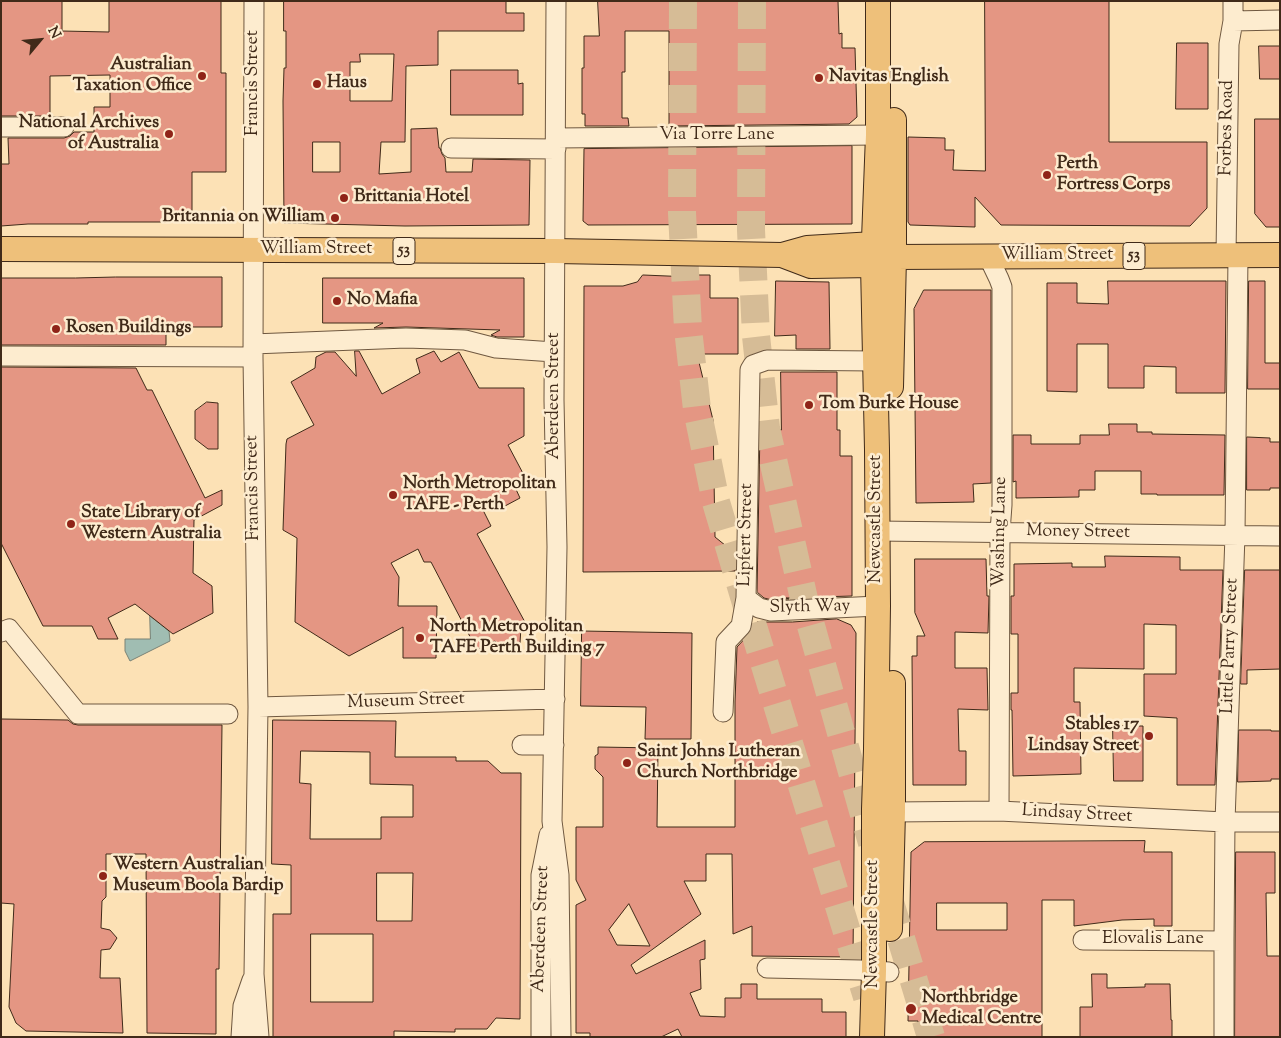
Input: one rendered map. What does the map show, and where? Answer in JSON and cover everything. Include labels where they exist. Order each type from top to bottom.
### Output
[{"type":"main road","name":"Newcastle Street","points":[[878,1],[880,255],[891,356],[884,531],[878,606],[876,749],[884,811]]},
{"type":"main road","name":"Newcastle Street","points":[[872,1037],[881,972],[884,811],[894,615],[877,450],[875,361],[894,1]]},
{"type":"main road","name":"William Street","points":[[1,250],[555,251],[782,254],[811,266],[880,255],[1280,255]]},
{"type":"main road","name":"Newcastle Street","points":[[881,972],[889,1037]]},
{"type":"street","name":"Francis Street","points":[[254,1],[252,351],[258,706],[254,974],[260,1037]]},
{"type":"street","name":"Aberdeen Street","points":[[556,1],[554,400],[557,547],[552,822],[559,875],[561,1037]]},
{"type":"street","name":"Forbes Road","points":[[1232,255],[1229,44],[1233,21],[1233,1]]},
{"type":"street","points":[[1233,21],[1280,20]]},
{"type":"street","points":[[1,127],[64,127]]},
{"type":"street","name":"Via Torre Lane","points":[[451,148],[878,135]]},
{"type":"street","name":"Little Parry Street","points":[[1224,1037],[1225,822],[1235,535],[1232,255]]},
{"type":"street","name":"Washing Lane","points":[[988,256],[1002,287],[999,811]]},
{"type":"street","points":[[1,356],[252,351],[406,338],[465,340],[496,348],[554,352]]},
{"type":"street","name":"Lipfert Street","points":[[723,712],[726,642],[741,626],[746,598],[750,370],[753,365],[767,360],[875,361]]},
{"type":"street","name":"Money Street","points":[[884,531],[1280,536]]},
{"type":"street","name":"Slyth Way","points":[[746,598],[759,608],[771,611],[878,606]]},
{"type":"street","points":[[1,632],[9,628],[78,714],[228,714]]},
{"type":"street","name":"Museum Street","points":[[258,706],[555,698]]},
{"type":"street","points":[[522,745],[554,745]]},
{"type":"street","name":"Lindsay Street","points":[[884,811],[999,811],[1225,822],[1280,822]]},
{"type":"street","name":"Aberdeen Street","points":[[540,1037],[541,875],[552,822]]},
{"type":"street","name":"Elovalis Lane","points":[[1083,940],[1224,941]]},
{"type":"street","points":[[767,968],[881,972]]},
{"type":"street","name":"Francis Street","points":[[241,1037],[243,1006],[254,974]]},
{"type":"shaded area","points":[[150,616],[169,631],[170,641],[130,661],[125,651],[125,639],[150,639]]},
{"type":"building","points":[[1,1],[62,1],[62,31],[109,32],[109,1],[221,1],[221,73],[226,73],[226,172],[192,172],[192,222],[88,222],[88,224],[1,226],[1,164],[9,164],[8,138],[64,138],[74,132],[94,132],[94,107],[110,107],[110,75],[50,76],[50,116],[1,116]]},
{"type":"building","points":[[284,1],[506,1],[506,13],[524,13],[524,31],[438,31],[438,65],[406,66],[405,142],[381,142],[379,174],[411,172],[411,129],[437,128],[439,148],[445,158],[446,172],[472,172],[473,159],[530,160],[529,225],[405,226],[284,223],[283,101],[284,68],[286,68],[286,31],[284,31]],"holes":[[[360,54],[394,54],[392,101],[350,101],[350,62],[360,62]],[[313,142],[340,142],[340,172],[313,172]]]},
{"type":"building","points":[[598,1],[838,1],[839,34],[842,33],[842,48],[855,48],[857,117],[849,124],[669,126],[669,31],[625,31],[625,72],[622,72],[622,118],[628,118],[629,126],[585,126],[585,114],[582,114],[584,36],[599,36]]},
{"type":"building","points":[[985,1],[1109,1],[1109,142],[1207,142],[1207,208],[1190,226],[1001,225],[975,197],[975,227],[910,225],[908,222],[908,137],[945,138],[945,150],[954,150],[953,170],[985,171]]},
{"type":"building","points":[[1177,43],[1208,43],[1208,109],[1176,109]]},
{"type":"building","points":[[1259,46],[1280,46],[1280,79],[1260,79]]},
{"type":"building","points":[[451,70],[518,70],[518,84],[523,83],[523,115],[451,115]]},
{"type":"building","points":[[1255,119],[1280,119],[1280,227],[1266,227],[1255,214]]},
{"type":"building","points":[[852,146],[852,224],[588,225],[583,221],[584,149]]},
{"type":"building","points":[[643,275],[691,277],[710,275],[710,298],[738,298],[738,354],[697,354],[713,420],[715,537],[736,554],[735,571],[583,572],[584,286],[623,286],[637,282]]},
{"type":"building","points":[[222,277],[222,327],[166,327],[166,345],[1,345],[1,278]]},
{"type":"building","points":[[323,278],[524,278],[524,337],[497,337],[491,335],[500,330],[406,327],[374,328],[383,323],[323,323]]},
{"type":"building","points":[[776,281],[829,282],[830,349],[796,349],[796,335],[775,336]]},
{"type":"building","points":[[1108,281],[1226,281],[1225,393],[1176,393],[1176,367],[1144,366],[1144,388],[1108,388],[1108,344],[1077,344],[1077,392],[1047,391],[1047,283],[1077,283],[1077,303],[1108,304]]},
{"type":"building","points":[[1249,281],[1265,281],[1265,363],[1280,363],[1280,389],[1248,389]]},
{"type":"building","points":[[924,290],[991,290],[991,483],[973,484],[974,502],[916,503],[914,309]]},
{"type":"building","points":[[355,351],[359,351],[382,394],[420,373],[416,359],[434,351],[441,362],[459,352],[479,388],[524,388],[524,436],[508,445],[526,479],[514,485],[520,498],[505,506],[482,508],[491,526],[477,534],[526,624],[521,627],[520,643],[505,651],[495,641],[477,650],[431,562],[424,562],[418,549],[391,563],[399,577],[398,606],[437,606],[436,658],[403,658],[403,627],[349,656],[295,622],[297,538],[283,530],[286,444],[287,439],[314,425],[291,382],[315,368],[316,357],[326,352],[335,352],[356,376]]},
{"type":"building","points":[[1,367],[136,368],[147,390],[152,390],[205,498],[222,490],[222,505],[194,520],[193,573],[212,586],[213,613],[173,634],[135,604],[108,618],[118,639],[98,639],[92,626],[43,626],[1,543]]},
{"type":"building","points":[[781,372],[837,372],[837,430],[840,430],[840,456],[852,456],[852,596],[772,600],[764,598],[757,592],[760,430],[781,430]]},
{"type":"building","points":[[207,402],[218,403],[218,449],[208,449],[195,439],[195,411]]},
{"type":"building","points":[[1109,424],[1137,424],[1137,432],[1152,432],[1152,434],[1225,435],[1224,495],[1141,494],[1141,471],[1095,471],[1095,490],[1079,490],[1079,497],[1016,498],[1016,481],[1013,482],[1013,435],[1031,435],[1031,444],[1080,444],[1080,435],[1109,435]]},
{"type":"building","points":[[1247,437],[1270,438],[1270,442],[1280,442],[1280,488],[1247,490]]},
{"type":"building","points":[[1105,556],[1180,557],[1180,570],[1223,570],[1215,785],[1177,785],[1177,718],[1144,716],[1144,674],[1176,674],[1176,625],[1144,624],[1144,669],[1074,668],[1074,702],[1080,702],[1081,774],[1013,776],[1011,693],[1018,693],[1018,634],[1011,634],[1011,596],[1014,596],[1014,564],[1072,563],[1072,567],[1105,567]]},
{"type":"building","points":[[915,559],[986,559],[987,596],[989,596],[988,633],[955,632],[955,668],[987,668],[988,710],[958,709],[959,751],[966,751],[966,785],[913,785],[912,656],[917,656],[917,636],[925,636],[915,613]]},
{"type":"building","points":[[1245,570],[1280,570],[1280,669],[1247,670],[1247,684],[1241,684]]},
{"type":"building","points":[[837,619],[851,625],[856,633],[853,957],[752,956],[752,926],[733,934],[732,854],[706,854],[706,881],[684,881],[701,914],[631,965],[636,974],[705,940],[705,959],[700,960],[701,989],[690,993],[700,1016],[725,1017],[725,998],[741,998],[741,984],[757,984],[757,999],[822,999],[822,1012],[846,1012],[846,1037],[682,1037],[678,1029],[661,1037],[590,1037],[590,1033],[576,1033],[576,905],[586,900],[576,880],[576,827],[603,827],[603,777],[595,769],[595,756],[598,754],[598,747],[658,748],[657,827],[735,827],[737,647],[757,622]],"holes":[[[629,904],[650,946],[617,945],[609,930]]]},
{"type":"building","points":[[582,631],[692,633],[691,739],[645,739],[646,707],[581,706]]},
{"type":"building","points":[[1,719],[68,720],[78,725],[222,725],[219,969],[216,969],[216,1034],[147,1033],[146,854],[106,854],[106,897],[102,901],[101,928],[110,930],[117,938],[110,949],[101,950],[100,978],[120,978],[123,1033],[26,1031],[16,1023],[9,1007],[14,904],[1,903]]},
{"type":"building","points":[[273,720],[396,721],[395,757],[456,757],[456,761],[488,761],[501,773],[521,773],[520,1019],[496,1018],[487,1029],[455,1029],[455,1032],[394,1031],[394,1037],[273,1037],[273,914],[291,914],[291,865],[272,864]],"holes":[[[301,751],[370,752],[370,784],[413,785],[413,817],[381,817],[381,839],[310,839],[311,784],[300,783]],[[377,873],[413,873],[412,921],[377,921]],[[311,934],[373,934],[373,1002],[311,1002]]]},
{"type":"building","points":[[1113,726],[1143,726],[1143,781],[1114,781]]},
{"type":"building","points":[[1239,730],[1280,731],[1280,779],[1238,782]]},
{"type":"building","points":[[1145,841],[1144,852],[1172,852],[1172,926],[1154,926],[1154,919],[1122,920],[1074,926],[1074,900],[1042,900],[1042,1037],[918,1037],[918,1021],[908,1021],[911,852],[924,842]],"holes":[[[937,903],[1007,903],[1007,930],[937,930]]]},
{"type":"building","points":[[1236,852],[1275,852],[1275,893],[1266,893],[1267,956],[1280,956],[1280,1037],[1235,1037]]},
{"type":"building","points":[[1092,974],[1107,974],[1107,988],[1145,987],[1145,984],[1170,984],[1172,1037],[1080,1037],[1080,1007],[1092,1007]]},
{"type":"tunnel","points":[[683,1],[682,213],[688,329],[697,409],[716,502],[867,997]]},
{"type":"tunnel","points":[[752,1],[751,230],[756,336],[766,428],[806,608],[872,843]]},
{"type":"tunnel","points":[[889,899],[931,1037]]},
{"type":"place","name":"Australian Taxation Office","points":[[202,76]]},
{"type":"place","name":"Navitas English","points":[[819,78]]},
{"type":"place","name":"Haus","points":[[317,84]]},
{"type":"place","name":"National Archives of Australia","points":[[169,134]]},
{"type":"place","name":"Perth Fortress Corps","points":[[1047,175]]},
{"type":"place","name":"Brittania Hotel","points":[[344,198]]},
{"type":"place","name":"Britannia on William","points":[[335,218]]},
{"type":"place","name":"No Mafia","points":[[337,301]]},
{"type":"place","name":"Rosen Buildings","points":[[56,329]]},
{"type":"place","name":"Tom Burke House","points":[[809,405]]},
{"type":"place","name":"North Metropolitan TAFE - Perth","points":[[393,495]]},
{"type":"place","name":"State Library of Western Australia","points":[[71,524]]},
{"type":"place","name":"North Metropolitan TAFE Perth Building 7","points":[[420,638]]},
{"type":"place","name":"Stables 17 Lindsay Street","points":[[1149,736]]},
{"type":"place","name":"Saint Johns Lutheran Church Northbridge","points":[[627,763]]},
{"type":"place","name":"Western Australian Museum Boola Bardip","points":[[103,876]]},
{"type":"place","name":"Northbridge Medical Centre","points":[[911,1009]]}]
